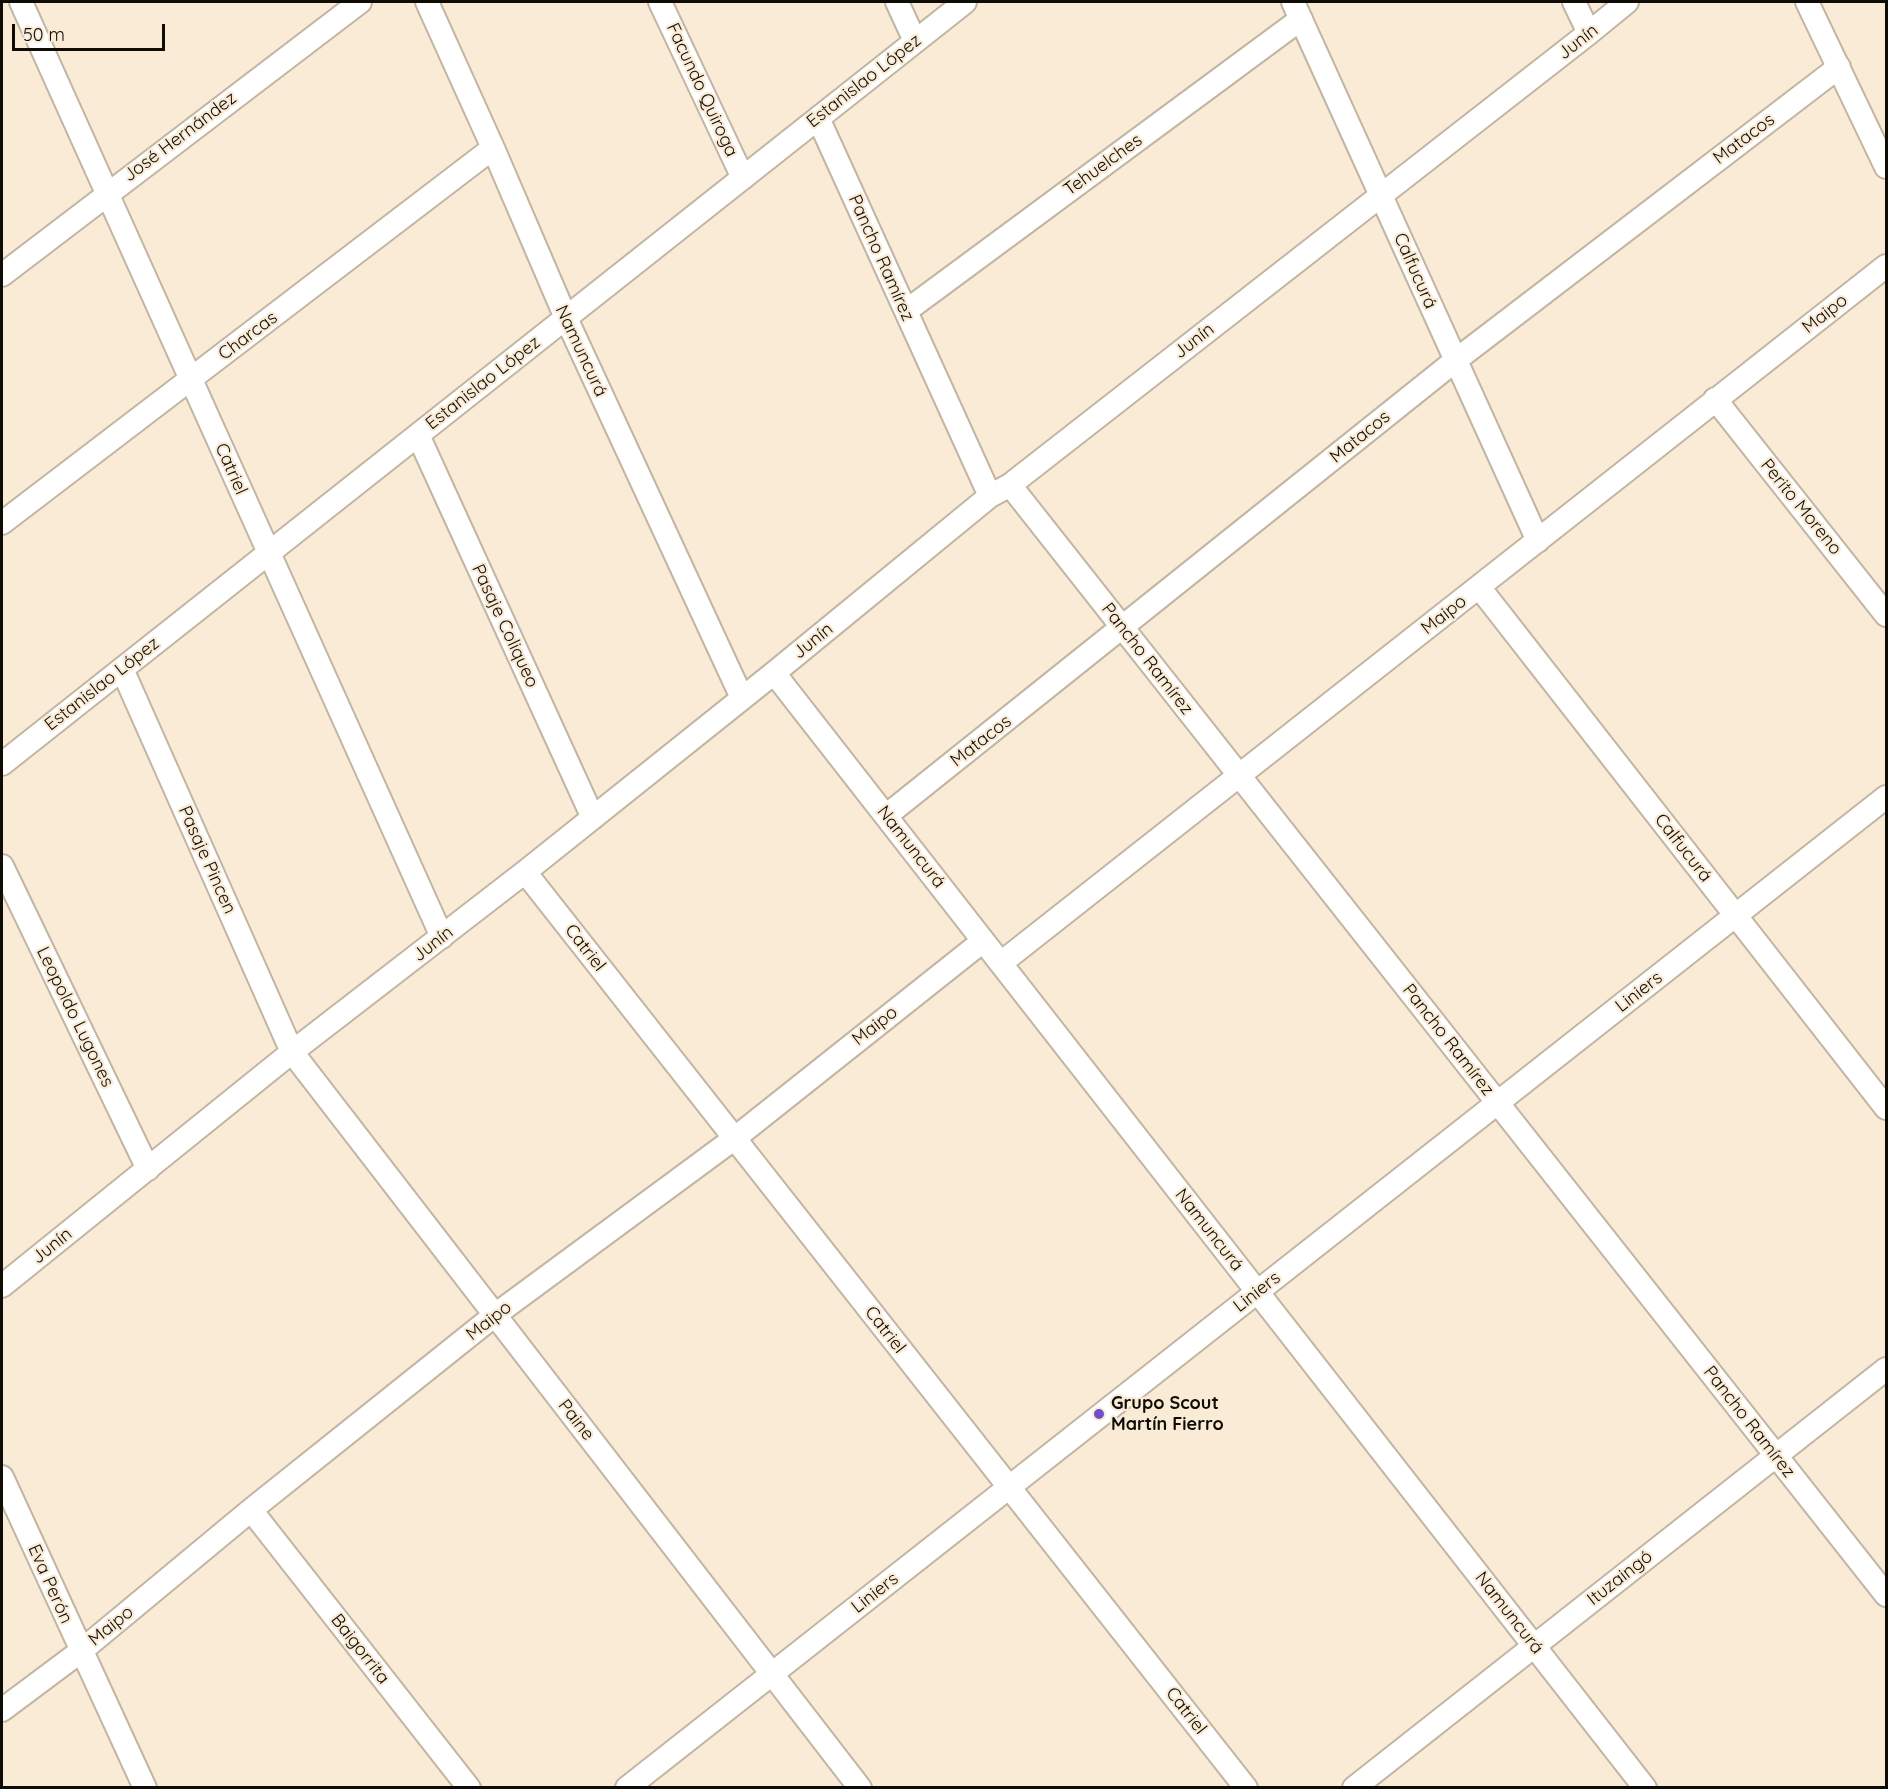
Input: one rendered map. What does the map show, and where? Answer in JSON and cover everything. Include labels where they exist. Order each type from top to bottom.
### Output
[{"type":"street","name":"Catriel","points":[[21,2],[442,937]]},
{"type":"street","name":"José Hernández","points":[[2,275],[106,193],[360,2]]},
{"type":"street","name":"Namuncurá","points":[[427,2],[566,318],[742,698]]},
{"type":"street","name":"Facundo Quiroga","points":[[660,2],[743,178]]},
{"type":"street","points":[[897,2],[915,41]]},
{"type":"street","name":"Estanislao López","points":[[2,764],[965,2]]},
{"type":"street","points":[[1574,2],[1589,33]]},
{"type":"street","name":"Junín","points":[[2,1286],[292,1052],[593,818],[990,496],[1010,485],[1627,2]]},
{"type":"street","points":[[1808,2],[1887,167]]},
{"type":"street","name":"Calfucurá","points":[[1297,10],[1538,541]]},
{"type":"street","name":"Tehuelches","points":[[906,311],[1297,10]]},
{"type":"street","name":"Matacos","points":[[887,815],[1456,360],[1839,67]]},
{"type":"street","name":"Pancho Ramírez","points":[[818,118],[990,496]]},
{"type":"street","name":"Charcas","points":[[2,522],[493,148]]},
{"type":"street","name":"Maipo","points":[[1001,963],[1715,399],[1887,266]]},
{"type":"street","name":"Perito Moreno","points":[[1715,399],[1887,615]]},
{"type":"street","name":"Pasaje Coliqueo","points":[[418,435],[593,818]]},
{"type":"street","name":"Pancho Ramírez","points":[[1010,485],[1887,1596]]},
{"type":"street","name":"Calfucurá","points":[[1479,587],[1887,1108]]},
{"type":"street","name":"Pasaje Pincen","points":[[122,669],[292,1052]]},
{"type":"street","name":"Namuncurá","points":[[774,673],[1645,1788]]},
{"type":"street","name":"Liniers","points":[[627,1788],[1887,797]]},
{"type":"street","name":"Leopoldo Lugones","points":[[2,866],[148,1169]]},
{"type":"street","name":"Catriel","points":[[525,872],[1246,1788]]},
{"type":"street","name":"Maipo","points":[[2,1710],[81,1651],[251,1510],[495,1315],[735,1138],[983,941]]},
{"type":"street","name":"Paine","points":[[292,1052],[860,1788]]},
{"type":"street","name":"Ituzaingó","points":[[1354,1788],[1887,1369]]},
{"type":"street","name":"Eva Perón","points":[[2,1477],[146,1788]]},
{"type":"street","name":"Baigorrita","points":[[251,1510],[469,1788]]},
{"type":"place","name":"Grupo Scout Martín Fierro","points":[[1099,1414]]}]
